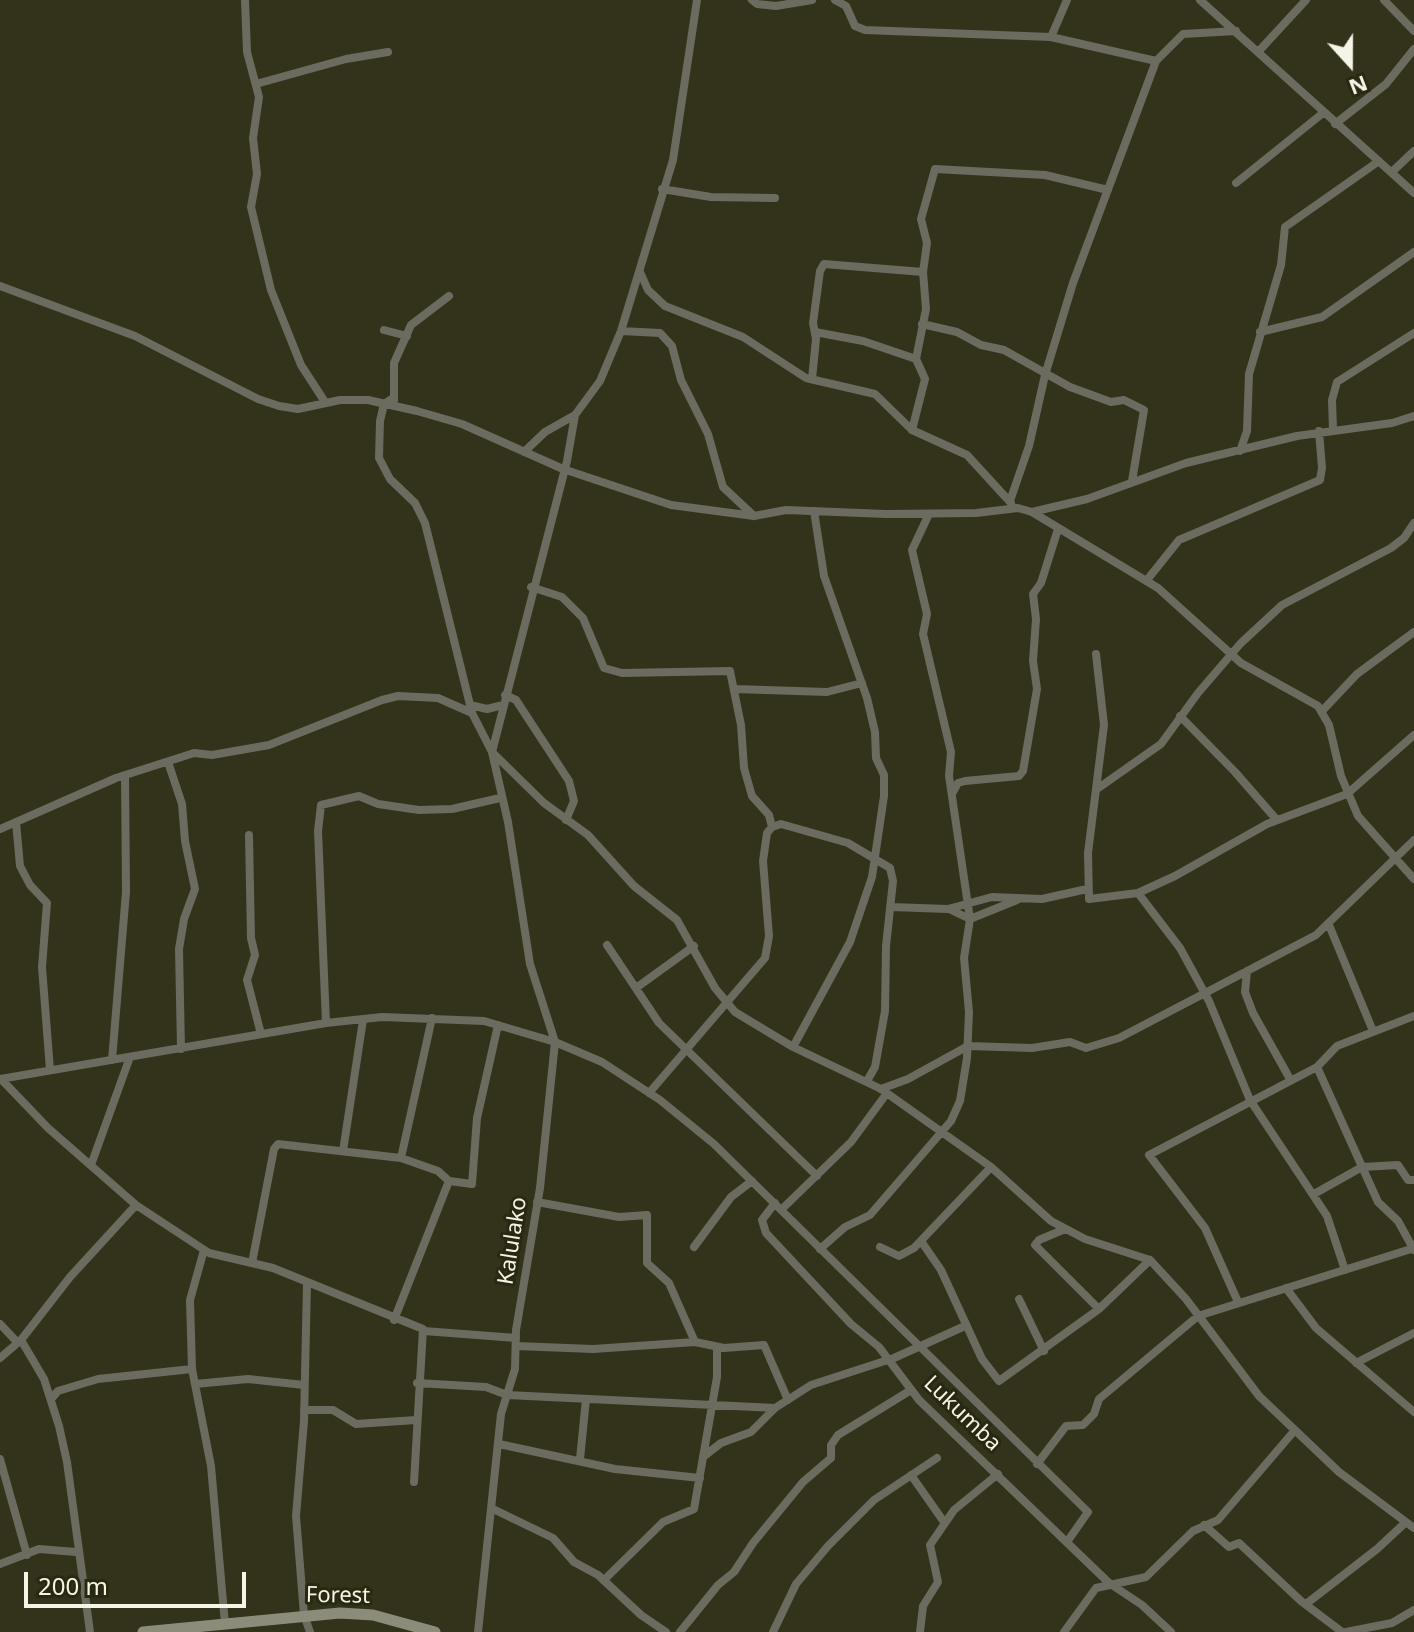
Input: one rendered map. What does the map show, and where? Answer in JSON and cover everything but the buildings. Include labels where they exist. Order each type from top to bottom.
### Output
[{"type":"street","points":[[245,0],[247,52],[259,107],[253,138],[257,174],[251,207],[271,290],[301,365],[325,402]]},
{"type":"street","points":[[492,752],[531,587],[549,534],[575,415],[600,381],[621,331],[679,128],[697,0]]},
{"type":"street","points":[[752,0],[757,4],[776,6],[812,0]]},
{"type":"street","points":[[835,0],[846,6],[855,26],[865,30],[1051,37],[1156,61]]},
{"type":"street","points":[[1051,37],[1067,0]]},
{"type":"street","points":[[1200,0],[1414,193]]},
{"type":"street","points":[[1258,52],[1306,0]]},
{"type":"street","points":[[1384,0],[1414,31]]},
{"type":"street","points":[[1010,501],[1029,446],[1045,375],[1091,231],[1156,61],[1181,35],[1236,31]]},
{"type":"street","points":[[1335,124],[1386,84],[1414,49]]},
{"type":"street","points":[[256,84],[346,59],[388,52]]},
{"type":"street","points":[[1236,183],[1323,113]]},
{"type":"street","points":[[1392,172],[1414,151]]},
{"type":"street","points":[[1240,451],[1247,431],[1249,374],[1281,265],[1285,227],[1379,161]]},
{"type":"street","points":[[912,430],[925,379],[916,359],[926,309],[923,272],[927,250],[921,219],[936,167],[1045,175],[1108,190]]},
{"type":"street","points":[[662,189],[711,197],[775,198]]},
{"type":"street","points":[[1260,332],[1322,317],[1414,252]]},
{"type":"street","points":[[812,379],[820,271],[824,264],[923,272]]},
{"type":"street","points":[[639,272],[648,290],[665,306],[743,337],[812,379],[875,394],[912,430],[967,455],[1018,508]]},
{"type":"street","points":[[0,286],[135,336],[258,399],[298,409],[325,402],[389,401],[462,424],[563,469],[671,505],[754,516],[786,510],[929,514],[1018,508],[1032,512],[1147,580],[1231,655],[1323,710],[1347,794],[1358,816],[1414,879]]},
{"type":"street","points":[[449,296],[408,332],[391,375],[389,401],[377,438],[379,458],[390,479],[415,503],[425,523],[471,709],[492,752],[500,798],[508,822],[530,964],[555,1042]]},
{"type":"street","points":[[922,324],[957,332],[981,345],[1004,350],[1045,375],[1111,402],[1128,401],[1145,411],[1132,481]]},
{"type":"street","points":[[384,330],[408,332]]},
{"type":"street","points":[[621,331],[655,331],[666,337],[672,346],[681,380],[708,434],[723,487],[754,516]]},
{"type":"street","points":[[815,332],[863,341],[916,359]]},
{"type":"street","points":[[1333,430],[1332,400],[1337,382],[1414,333]]},
{"type":"street","points":[[524,452],[545,432],[575,415]]},
{"type":"street","points":[[1032,512],[1087,499],[1175,466],[1319,431],[1392,423],[1414,416]]},
{"type":"street","points":[[1147,580],[1179,540],[1320,480],[1319,431]]},
{"type":"street","points":[[793,1047],[850,942],[876,859],[884,783],[862,683],[824,576],[814,511]]},
{"type":"street","points":[[820,1249],[845,1227],[870,1215],[958,1111],[968,1046],[969,1012],[964,958],[970,919],[953,792],[951,752],[923,634],[927,614],[912,555],[913,545],[929,514]]},
{"type":"street","points":[[1097,789],[1119,777],[1161,744],[1231,655],[1289,600],[1391,548],[1404,538],[1414,523]]},
{"type":"street","points":[[953,792],[958,783],[1019,776],[1023,771],[1037,689],[1033,661],[1036,619],[1033,594],[1041,583],[1058,529]]},
{"type":"street","points":[[531,587],[562,597],[583,618],[604,668],[622,673],[730,671],[749,789],[769,815],[772,827]]},
{"type":"street","points":[[1323,710],[1357,674],[1414,632]]},
{"type":"street","points":[[1096,654],[1104,725],[1087,889],[1091,899],[1138,893],[1175,876],[1235,839],[1276,819],[1347,794],[1414,735]]},
{"type":"street","points":[[735,689],[827,692],[862,683]]},
{"type":"street","points":[[505,695],[516,700],[569,781],[574,801],[566,820]]},
{"type":"street","points":[[0,829],[88,788],[125,775],[194,753],[212,755],[269,745],[398,696],[438,698],[471,709],[503,705]]},
{"type":"street","points":[[1180,716],[1276,819]]},
{"type":"street","points":[[492,752],[566,820],[588,835],[634,886],[670,912],[694,946],[727,1004],[755,1026],[867,1081],[943,1130],[991,1167],[1037,1211],[1065,1229],[1094,1243],[1150,1260],[1198,1316],[1245,1381],[1339,1472],[1414,1528]]},
{"type":"street","points":[[168,762],[182,804],[185,841],[195,889],[184,919],[179,949],[181,1049]]},
{"type":"street","points":[[112,1060],[126,892],[125,775]]},
{"type":"street","points":[[326,1023],[318,831],[321,805],[326,801],[359,796],[378,804],[419,810],[452,809],[500,798]]},
{"type":"street","points":[[16,822],[20,866],[30,885],[47,903],[42,967],[50,1070]]},
{"type":"street","points":[[649,1093],[765,958],[769,936],[763,861],[767,833],[781,824],[848,843],[888,865],[891,873],[885,1011],[875,1067],[867,1081]]},
{"type":"street","points":[[249,835],[251,938],[255,955],[247,980],[261,1034]]},
{"type":"street","points":[[778,1207],[817,1176],[867,1124],[884,1091],[968,1046],[1032,1048],[1070,1042],[1082,1048],[1119,1038],[1329,925],[1414,840]]},
{"type":"street","points":[[891,907],[948,909],[992,897],[1048,899],[1087,889]]},
{"type":"street","points":[[1138,893],[1164,923],[1205,993],[1250,1100],[1327,1216],[1345,1270]]},
{"type":"street","points":[[948,909],[970,919],[1017,899]]},
{"type":"street","points":[[1329,925],[1373,1031]]},
{"type":"street","points":[[607,945],[659,1023],[817,1176]]},
{"type":"street","points":[[636,988],[694,946]]},
{"type":"street","points":[[1247,971],[1245,992],[1253,1013],[1290,1079]]},
{"type":"street","points":[[1238,1302],[1205,1228],[1148,1157],[1317,1067],[1337,1046],[1414,1016]]},
{"type":"street","points":[[0,1079],[326,1023],[432,1018],[469,1018],[498,1025],[555,1042],[602,1062],[695,1128],[920,1344],[1088,1512],[1067,1542]]},
{"type":"street","points":[[401,1158],[432,1018]]},
{"type":"street","points":[[343,1151],[363,1020]]},
{"type":"street","points":[[252,1263],[275,1146],[401,1158],[438,1171],[449,1181],[468,1185],[473,1180],[477,1118],[498,1025]]},
{"type":"street","name":"Kalulako","points":[[478,1632],[501,1414],[515,1369],[555,1042]]},
{"type":"street","points":[[91,1165],[130,1057]]},
{"type":"street","points":[[1037,1464],[1066,1426],[1083,1425],[1094,1414],[1099,1399],[1198,1316],[1414,1249],[1398,1221],[1379,1205],[1317,1067]]},
{"type":"street","points":[[0,1079],[48,1128],[136,1205],[204,1250],[280,1270],[424,1331],[593,1349],[695,1342],[717,1347],[767,1346],[788,1400]]},
{"type":"street","points":[[1314,1194],[1341,1181],[1347,1173],[1365,1168],[1398,1165],[1408,1180],[1414,1180]]},
{"type":"street","points":[[880,1247],[899,1256],[921,1241],[991,1167]]},
{"type":"street","points":[[394,1320],[449,1181]]},
{"type":"street","points":[[694,1247],[731,1197],[752,1181]]},
{"type":"street","points":[[537,1202],[619,1217],[647,1215],[647,1263],[669,1283],[695,1342]]},
{"type":"street","points":[[0,1358],[19,1341],[70,1277],[136,1205]]},
{"type":"street","name":"Lukumba","points":[[778,1207],[762,1220],[766,1233],[888,1359],[911,1390],[1109,1583],[1142,1605],[1171,1632]]},
{"type":"street","points":[[1065,1229],[1039,1240],[1035,1245],[1099,1309]]},
{"type":"street","points":[[921,1241],[941,1270],[989,1371],[999,1381],[1099,1309],[1150,1260]]},
{"type":"street","points":[[204,1250],[190,1300],[192,1369],[211,1466],[231,1627]]},
{"type":"street","points":[[307,1283],[304,1410],[296,1509],[304,1615],[310,1632]]},
{"type":"street","points":[[1286,1288],[1306,1318],[1414,1412]]},
{"type":"street","points":[[1019,1299],[1044,1351]]},
{"type":"street","points":[[0,1324],[19,1341],[45,1383],[51,1399],[66,1457],[76,1552],[90,1632]]},
{"type":"street","points":[[703,1457],[721,1443],[751,1432],[775,1408],[818,1382],[888,1359],[965,1326]]},
{"type":"street","points":[[414,1482],[417,1383],[424,1331]]},
{"type":"street","points":[[1356,1363],[1414,1333]]},
{"type":"street","points":[[604,1580],[663,1522],[694,1509],[717,1377],[717,1347]]},
{"type":"street","points":[[51,1399],[58,1391],[113,1376],[192,1369]]},
{"type":"street","points":[[195,1384],[248,1379],[304,1385]]},
{"type":"street","points":[[45,1383],[58,1391]]},
{"type":"street","points":[[417,1383],[486,1387],[507,1395],[775,1408]]},
{"type":"street","points":[[680,1632],[718,1585],[734,1572],[753,1543],[803,1482],[831,1458],[831,1445],[838,1435],[911,1390]]},
{"type":"street","points":[[580,1459],[586,1399]]},
{"type":"street","points":[[304,1410],[333,1410],[356,1424],[416,1420]]},
{"type":"street","points":[[1064,1632],[1096,1588],[1109,1583],[1122,1585],[1146,1577],[1203,1524],[1218,1520],[1295,1430]]},
{"type":"street","points":[[499,1444],[549,1456],[580,1459],[615,1469],[700,1478]]},
{"type":"street","points":[[773,1632],[811,1564],[863,1509],[937,1458]]},
{"type":"street","points":[[0,1459],[27,1555]]},
{"type":"street","points":[[920,1632],[923,1606],[938,1582],[929,1548],[944,1522],[998,1474]]},
{"type":"street","points":[[911,1475],[925,1500],[944,1522]]},
{"type":"street","points":[[493,1509],[548,1534],[574,1562],[604,1580],[641,1615],[666,1632]]},
{"type":"street","points":[[1306,1604],[1405,1523]]},
{"type":"street","points":[[1203,1524],[1229,1547],[1239,1543],[1306,1604],[1344,1632],[1392,1623],[1414,1610]]},
{"type":"street","points":[[0,1564],[39,1549],[76,1552]]},
{"type":"street","name":"Forest","points":[[143,1632],[231,1627],[304,1615],[373,1615],[435,1632]]}]
